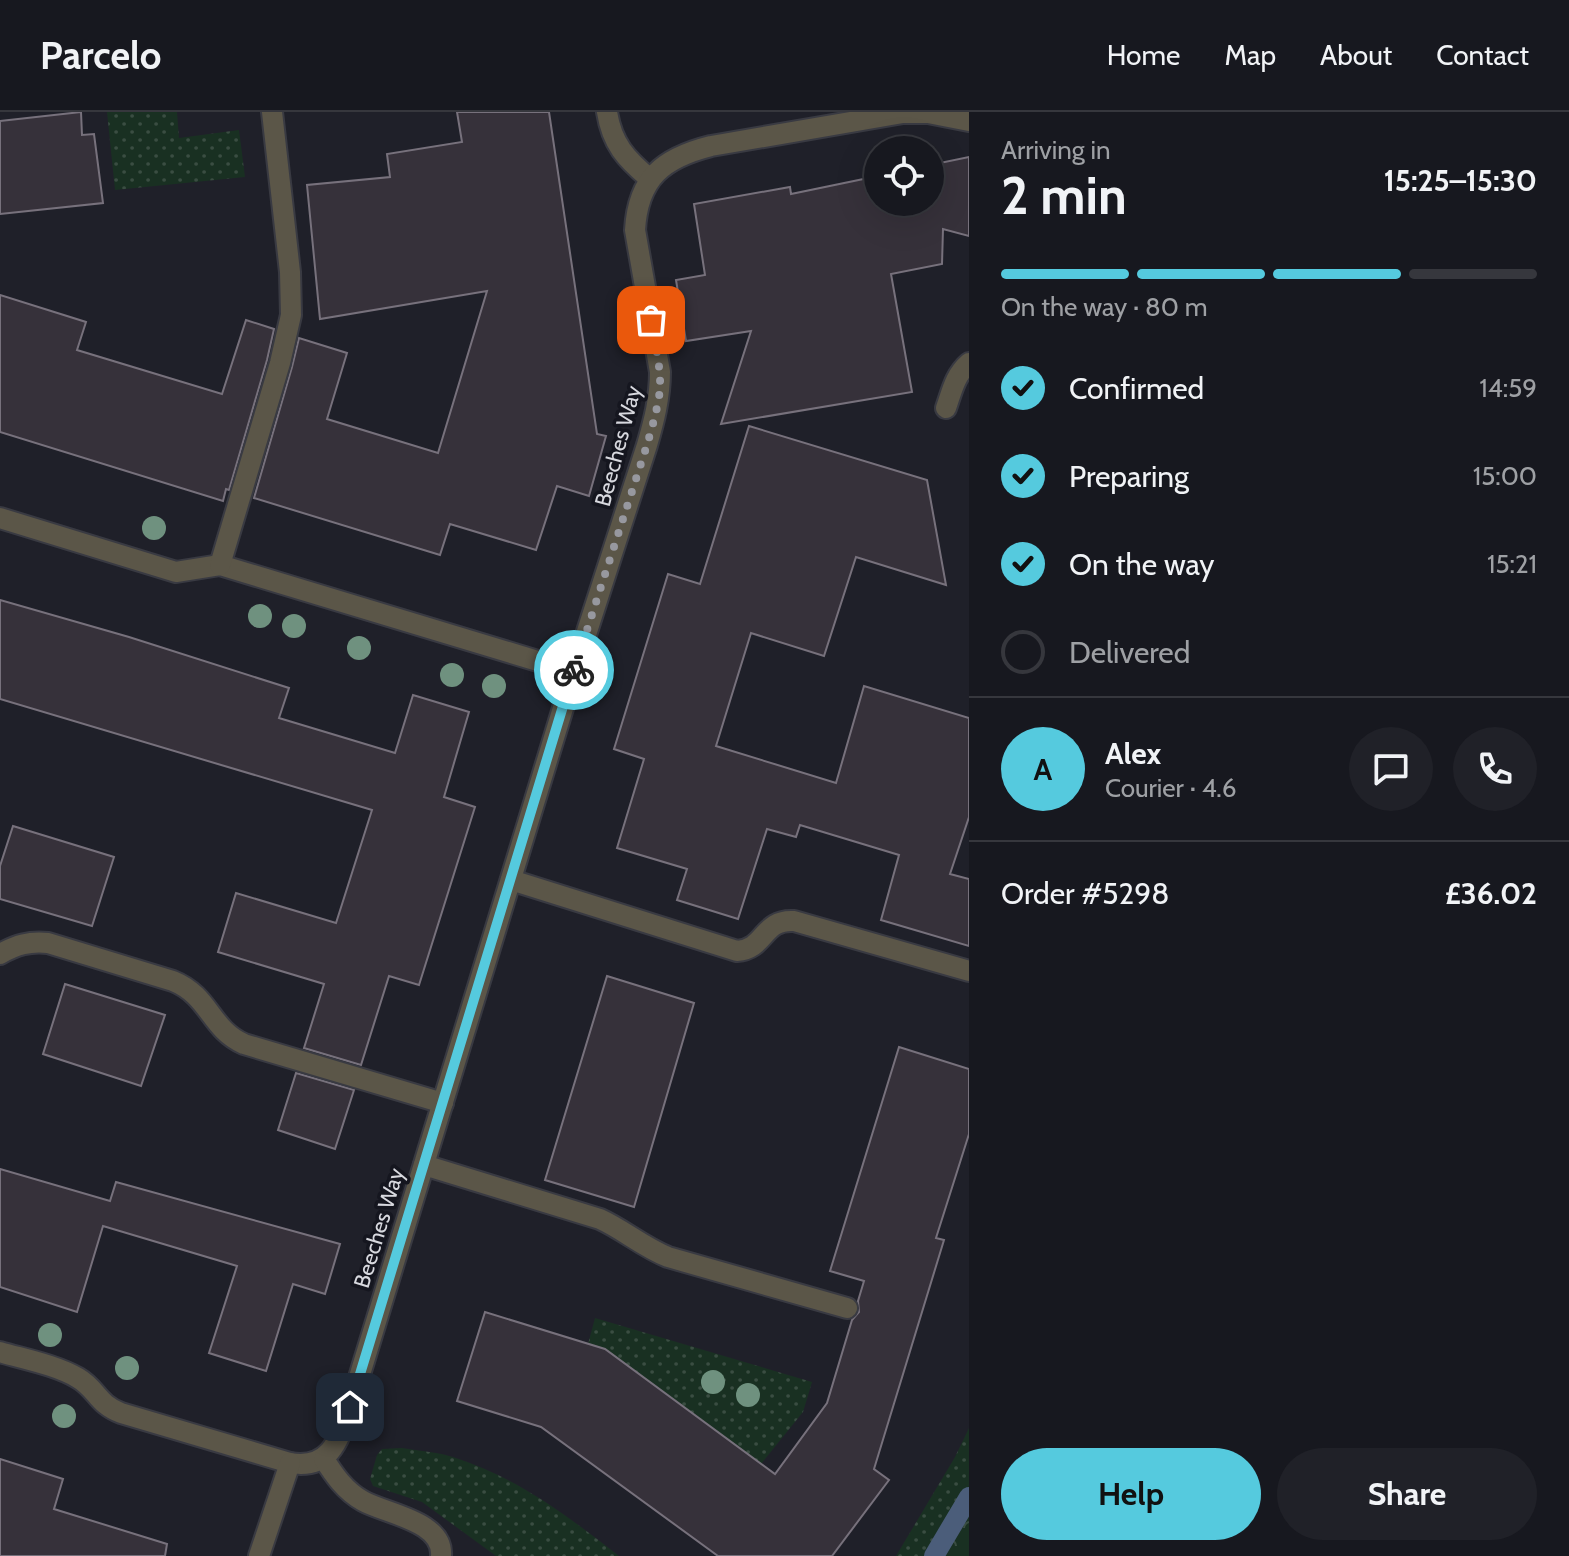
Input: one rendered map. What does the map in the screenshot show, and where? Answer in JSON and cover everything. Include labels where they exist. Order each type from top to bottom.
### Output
[{"type":"street","points":[[220,565],[280,363],[291,315],[290,272],[272,112]]},
{"type":"street","points":[[607,112],[609,128],[629,162],[650,179],[674,159],[711,146],[903,113],[928,113],[969,121]]},
{"type":"street","name":"Beeches Way","points":[[324,1459],[345,1423],[574,672],[647,445],[658,399],[660,372],[635,230],[636,209],[650,179]]},
{"type":"street","points":[[946,408],[956,378],[969,363]]},
{"type":"street","points":[[0,518],[176,572],[220,565],[574,672]]},
{"type":"street","points":[[511,880],[737,951],[754,946],[783,920],[969,971]]},
{"type":"street","points":[[0,954],[31,942],[48,943],[173,981],[196,995],[232,1039],[443,1103]]},
{"type":"street","points":[[424,1165],[600,1219],[620,1228],[652,1251],[668,1257],[847,1308]]},
{"type":"street","points":[[0,1352],[80,1379],[108,1408],[290,1463],[312,1464],[324,1459],[347,1489],[364,1501],[413,1520],[438,1538],[441,1556]]},
{"type":"street","points":[[259,1556],[290,1463]]},
{"type":"green space","points":[[107,112],[177,112],[179,138],[239,130],[245,177],[115,190]]},
{"type":"green space","points":[[595,1318],[812,1382],[803,1412],[761,1464],[588,1344]]},
{"type":"green space","points":[[969,1428],[969,1490],[929,1556],[896,1556],[955,1457]]},
{"type":"green space","points":[[402,1448],[450,1456],[501,1476],[562,1513],[619,1556],[496,1556],[422,1502],[373,1486],[370,1479],[377,1455],[382,1449]]},
{"type":"green space","points":[[969,1490],[969,1556],[929,1556]]},
{"type":"building","points":[[81,112],[82,135],[94,134],[103,203],[0,214],[0,121]]},
{"type":"building","points":[[457,112],[549,112],[597,434],[606,436],[589,496],[557,486],[536,550],[450,524],[440,555],[254,498],[299,338],[347,353],[327,419],[438,453],[487,291],[320,319],[307,185],[390,177],[387,154],[462,142]]},
{"type":"building","points":[[969,157],[969,236],[943,229],[942,264],[891,274],[912,392],[721,424],[751,331],[686,341],[676,280],[705,275],[694,204],[790,187],[791,194],[864,179],[864,216],[944,216],[944,162]]},
{"type":"building","points":[[0,295],[86,322],[77,350],[222,394],[246,320],[274,329],[229,490],[226,489],[223,501],[0,432]]},
{"type":"building","points":[[749,426],[927,480],[946,585],[856,557],[824,656],[751,633],[716,746],[836,783],[864,686],[969,718],[969,817],[950,874],[969,879],[969,946],[881,920],[899,855],[800,825],[796,837],[767,829],[738,919],[677,900],[687,869],[617,848],[644,759],[614,749],[668,574],[700,584]]},
{"type":"building","points":[[0,600],[289,688],[279,718],[395,753],[413,695],[469,712],[444,797],[475,807],[419,985],[389,976],[361,1065],[304,1048],[324,984],[218,952],[236,893],[336,923],[372,810],[0,699]]},
{"type":"building","points":[[13,826],[114,857],[92,926],[0,899],[0,866]]},
{"type":"building","points":[[607,976],[694,1003],[634,1207],[545,1180]]},
{"type":"building","points":[[65,984],[165,1015],[141,1086],[43,1054]]},
{"type":"building","points":[[899,1047],[969,1069],[969,1134],[936,1238],[944,1240],[874,1469],[889,1480],[832,1556],[718,1556],[541,1427],[457,1401],[485,1312],[605,1349],[775,1474],[827,1403],[852,1320],[859,1312],[858,1301],[864,1281],[830,1271]]},
{"type":"building","points":[[296,1073],[354,1090],[335,1149],[278,1130]]},
{"type":"building","points":[[0,1169],[110,1201],[116,1182],[340,1244],[325,1294],[293,1284],[266,1371],[209,1353],[237,1266],[103,1226],[77,1312],[0,1287]]},
{"type":"building","points":[[0,1459],[63,1479],[54,1509],[167,1544],[165,1556],[0,1556]]},
{"type":"waterway","points":[[934,1556],[969,1497]]},
{"type":"way so far","points":[[574,670],[657,409],[660,372],[651,320]]},
{"type":"route","points":[[350,1407],[574,670]]}]
